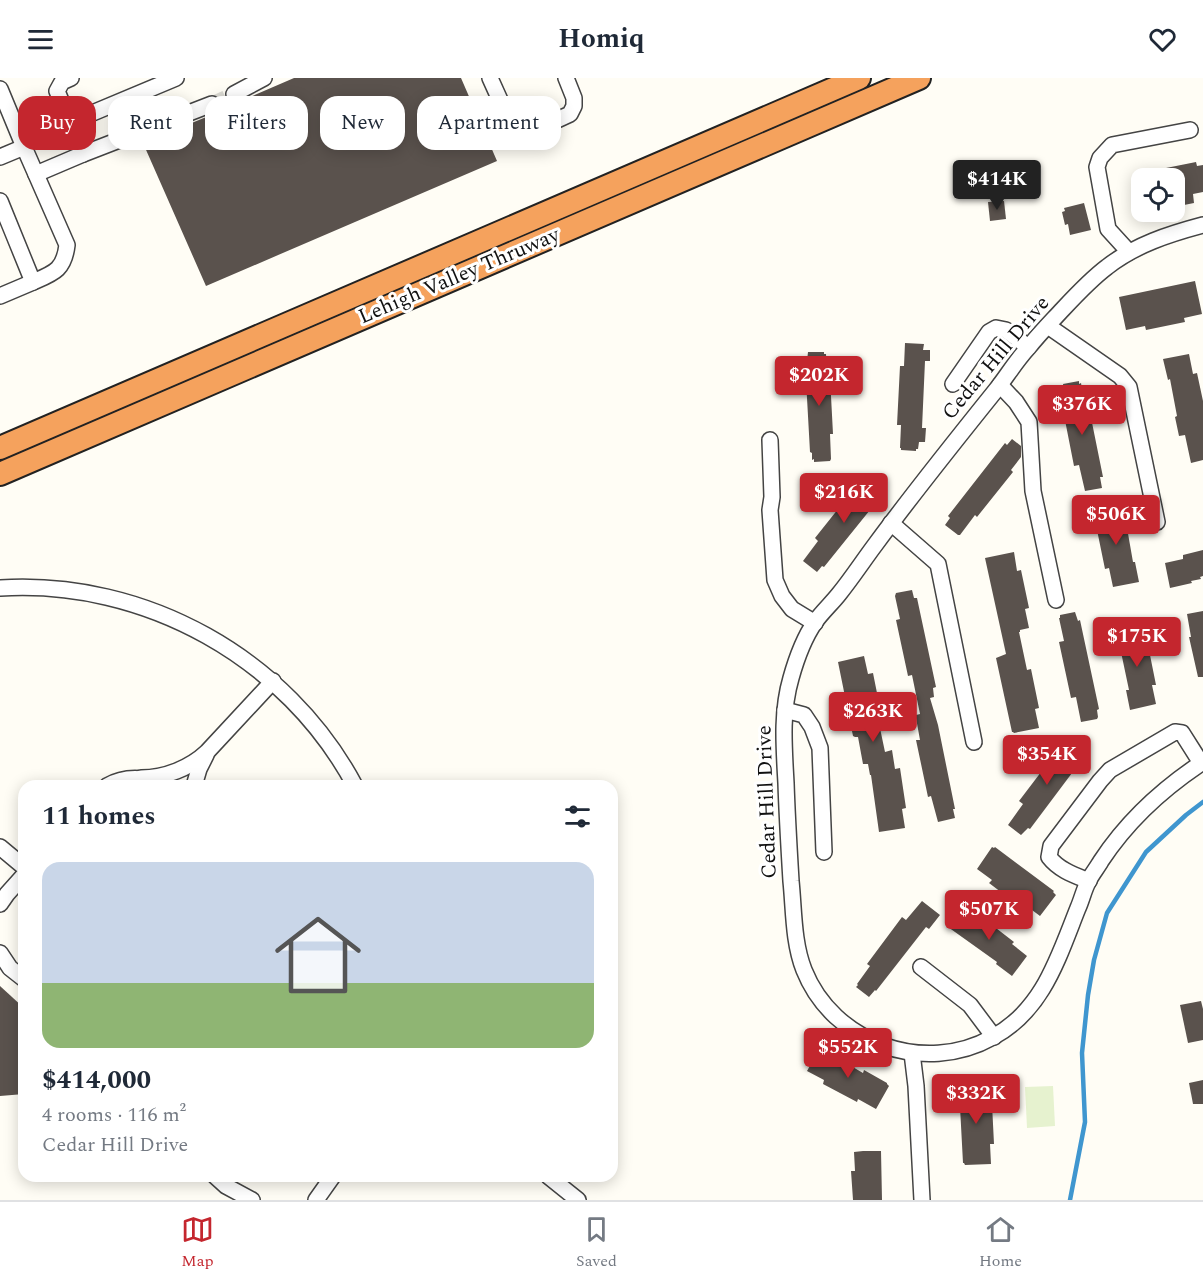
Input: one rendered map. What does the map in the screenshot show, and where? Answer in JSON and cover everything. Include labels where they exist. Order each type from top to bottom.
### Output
[{"type":"highway","name":"Lehigh Valley Thruway","points":[[0,448],[859,78]]},
{"type":"highway","name":"Lehigh Valley Thruway","points":[[0,474],[919,78]]},
{"type":"street","points":[[59,96],[57,91],[62,82],[71,78]]},
{"type":"street","points":[[96,112],[176,78]]},
{"type":"street","points":[[234,94],[264,78]]},
{"type":"street","points":[[490,78],[513,129],[531,132],[570,114],[574,106],[574,98],[566,78]]},
{"type":"street","points":[[0,89],[18,132]]},
{"type":"street","points":[[36,174],[205,107]]},
{"type":"street","points":[[1129,252],[1108,229],[1096,167],[1100,158],[1112,145],[1190,130]]},
{"type":"street","points":[[0,157],[18,150]]},
{"type":"street","points":[[0,296],[55,272],[66,258],[67,245],[25,150]]},
{"type":"street","points":[[82,150],[83,154]]},
{"type":"street","points":[[0,201],[33,282]]},
{"type":"street","name":"Cedar Hill Drive","points":[[1202,762],[1161,793],[1131,821],[1112,845],[1089,881],[1055,967],[1042,991],[1027,1011],[994,1037],[973,1047],[950,1052],[912,1053],[890,1048],[872,1042],[834,1016],[811,986],[796,946],[783,728],[790,680],[815,623],[1028,347],[1086,284],[1129,252],[1154,240],[1203,225]]},
{"type":"street","points":[[1048,326],[1120,376],[1129,387],[1157,522]]},
{"type":"street","points":[[952,384],[988,332],[996,327],[1006,330],[1028,347]]},
{"type":"street","points":[[1000,385],[1016,402],[1029,422],[1033,491],[1056,600]]},
{"type":"street","points":[[770,440],[772,497],[770,510],[775,580],[782,596],[792,609],[815,623]]},
{"type":"street","points":[[891,523],[938,564],[974,742]]},
{"type":"street","points":[[0,588],[39,587],[99,595],[130,603],[201,632],[232,650],[273,681],[296,703],[317,728],[351,780]]},
{"type":"street","points":[[124,780],[155,777],[177,771],[196,761],[273,681]]},
{"type":"street","points":[[785,710],[804,716],[812,727],[820,748],[824,852]]},
{"type":"street","points":[[1089,881],[1054,864],[1049,857],[1051,846],[1110,770],[1175,732],[1182,734],[1202,762]]},
{"type":"street","points":[[196,780],[207,752]]},
{"type":"street","points":[[141,778],[148,780]]},
{"type":"street","points":[[0,847],[18,862]]},
{"type":"street","points":[[0,904],[18,882]]},
{"type":"street","points":[[0,953],[10,968],[18,974]]},
{"type":"street","points":[[921,967],[970,1005],[994,1037]]},
{"type":"street","points":[[912,1053],[922,1200]]},
{"type":"street","points":[[222,1182],[252,1200]]},
{"type":"street","points":[[556,1182],[578,1200]]},
{"type":"green space","points":[[1053,1086],[1055,1126],[1027,1128],[1025,1087]]},
{"type":"green space","points":[[1005,1089],[1011,1092],[1019,1106],[1015,1112],[1006,1113],[996,1105],[994,1094]]},
{"type":"building","points":[[294,78],[461,78],[469,96],[417,96],[417,150],[492,150],[497,161],[206,286],[146,150],[193,150],[193,122],[205,118],[205,150],[308,150],[308,96],[252,96]]},
{"type":"building","points":[[1196,162],[1197,166],[1203,165],[1203,192],[1193,194],[1194,203],[1185,205],[1185,168],[1166,168]]},
{"type":"building","points":[[1004,201],[1006,219],[990,221],[988,202]]},
{"type":"building","points":[[1084,203],[1091,230],[1070,235],[1062,212],[1065,211],[1064,208]]},
{"type":"building","points":[[1195,281],[1202,314],[1184,318],[1185,322],[1146,330],[1145,326],[1126,330],[1119,297]]},
{"type":"building","points":[[905,343],[924,344],[923,350],[930,350],[930,361],[925,361],[922,428],[926,428],[925,442],[919,442],[916,451],[901,450],[901,425],[897,425],[900,366],[904,366]]},
{"type":"building","points":[[808,352],[826,354],[827,377],[830,377],[833,434],[830,434],[830,461],[814,462],[810,452],[805,362]]},
{"type":"building","points":[[1189,354],[1193,374],[1197,373],[1203,401],[1203,460],[1191,463],[1185,435],[1179,436],[1170,379],[1168,380],[1163,359]]},
{"type":"building","points":[[1079,381],[1082,389],[1085,388],[1103,477],[1100,477],[1102,488],[1085,491],[1079,465],[1074,466],[1063,410],[1067,409],[1063,384]]},
{"type":"building","points":[[1012,439],[1021,446],[1021,457],[1011,470],[1013,472],[977,517],[975,515],[958,535],[945,525],[950,518],[948,516],[1005,443],[1007,445]]},
{"type":"building","points":[[870,477],[883,487],[879,494],[884,498],[877,507],[874,505],[824,567],[822,566],[817,572],[803,561],[818,541],[815,538],[850,494],[854,496]]},
{"type":"building","points":[[1113,504],[1114,507],[1123,505],[1133,562],[1135,562],[1139,582],[1113,587],[1109,568],[1105,569],[1097,530],[1101,529],[1097,508]]},
{"type":"building","points":[[1203,550],[1201,579],[1170,588],[1165,563],[1183,559],[1183,555]]},
{"type":"building","points":[[1014,552],[1017,571],[1021,570],[1029,608],[1025,609],[1029,628],[1019,632],[1027,670],[1031,669],[1039,708],[1035,709],[1039,728],[1014,733],[996,658],[1006,654],[985,558]]},
{"type":"building","points":[[912,590],[914,598],[917,598],[936,687],[933,688],[934,697],[930,698],[938,725],[955,809],[953,809],[955,818],[938,822],[931,796],[928,797],[916,740],[920,740],[916,715],[920,714],[912,675],[908,676],[896,620],[900,619],[896,593]]},
{"type":"building","points":[[1203,611],[1203,677],[1198,677],[1189,637],[1191,637],[1187,614]]},
{"type":"building","points":[[1075,612],[1078,621],[1080,620],[1099,709],[1097,719],[1081,722],[1076,697],[1071,698],[1059,642],[1064,641],[1060,615]]},
{"type":"building","points":[[1140,627],[1144,646],[1148,645],[1156,685],[1152,685],[1156,704],[1130,710],[1126,690],[1129,690],[1121,652],[1118,653],[1114,633]]},
{"type":"building","points":[[864,656],[868,674],[873,673],[881,713],[877,714],[885,752],[892,750],[895,769],[900,768],[906,808],[902,809],[905,828],[879,832],[871,775],[868,764],[863,764],[858,737],[853,736],[838,662]]},
{"type":"building","points":[[1073,738],[1086,748],[1082,756],[1084,757],[1030,829],[1028,828],[1021,835],[1008,825],[1023,804],[1019,801],[1054,755],[1057,758]]},
{"type":"building","points":[[992,847],[1054,891],[1056,895],[1040,916],[1024,904],[1022,908],[989,883],[992,880],[977,869]]},
{"type":"building","points":[[922,901],[940,915],[929,929],[926,927],[869,997],[856,987],[870,966],[867,964],[902,917],[906,920]]},
{"type":"building","points":[[965,909],[980,921],[983,918],[1014,942],[1012,944],[1027,956],[1012,976],[996,964],[997,962],[948,927]]},
{"type":"building","points":[[0,986],[18,1002],[18,1094],[0,1096]]},
{"type":"building","points":[[1201,1001],[1203,1040],[1188,1043],[1180,1005]]},
{"type":"building","points":[[820,1048],[863,1073],[864,1070],[887,1083],[889,1086],[876,1109],[823,1084],[824,1080],[807,1071]]},
{"type":"building","points":[[1203,1080],[1203,1104],[1193,1104],[1189,1083]]},
{"type":"building","points":[[987,1085],[988,1104],[992,1104],[994,1144],[990,1144],[991,1164],[965,1165],[963,1163],[959,1088]]},
{"type":"building","points":[[881,1151],[882,1200],[853,1200],[851,1171],[855,1171],[854,1152]]},
{"type":"waterway","points":[[1070,1200],[1085,1122],[1082,1053],[1088,995],[1094,960],[1107,913],[1146,852],[1203,802]]},
{"type":"tunnel","points":[[230,96],[234,94]]}]
